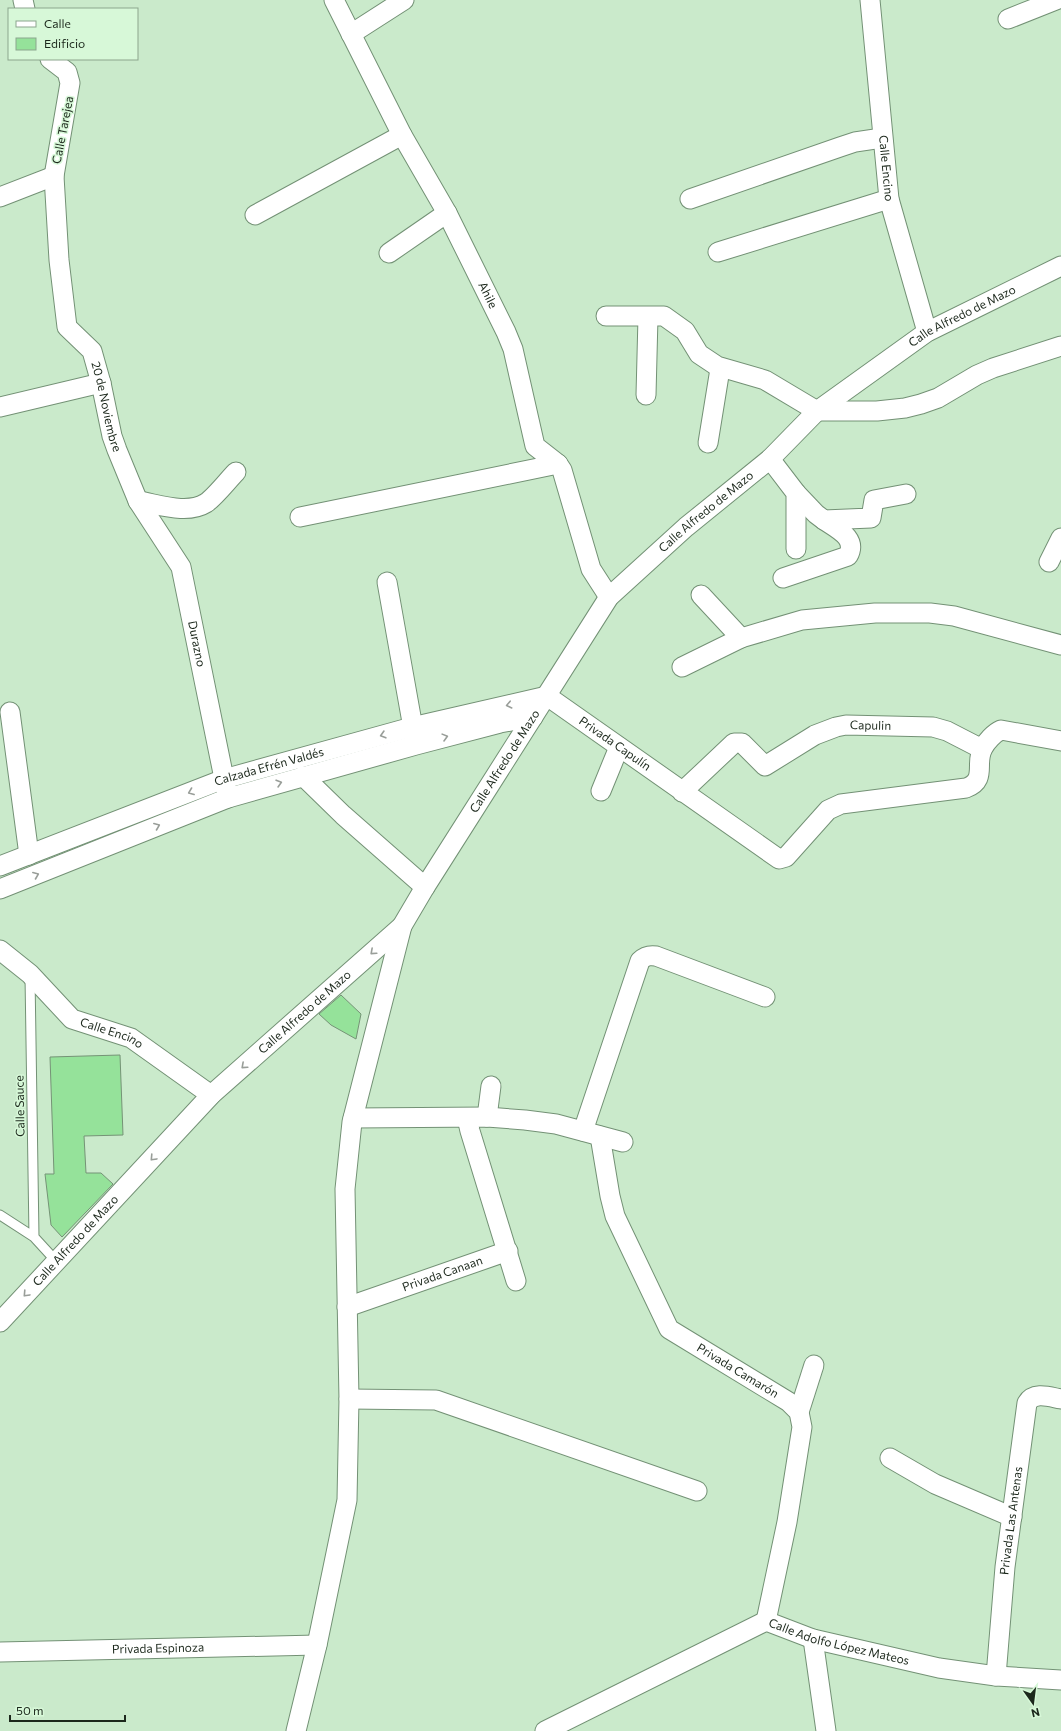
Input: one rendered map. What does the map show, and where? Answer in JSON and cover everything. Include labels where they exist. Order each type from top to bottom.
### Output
[{"type":"street","name":"Ahile","points":[[334,0],[402,135],[447,212],[510,340],[535,446],[558,464],[562,470],[591,569],[609,597]]},
{"type":"street","points":[[351,34],[404,0]]},
{"type":"street","name":"Calle Encino","points":[[870,0],[889,199],[927,332]]},
{"type":"street","points":[[1008,19],[1056,0]]},
{"type":"street","name":"Calle Tarejea","points":[[0,198],[54,176],[70,83],[67,72],[51,60]]},
{"type":"street","points":[[255,215],[402,135]]},
{"type":"street","points":[[690,199],[855,142],[882,138]]},
{"type":"street","name":"20 de Noviembre","points":[[54,176],[59,260],[67,327],[68,330],[91,350],[112,436],[138,501]]},
{"type":"street","points":[[718,252],[889,199]]},
{"type":"street","points":[[389,253],[447,212]]},
{"type":"street","name":"Calle Alfredo de Mazo","points":[[0,1322],[211,1095],[402,926],[424,887],[609,597],[686,527],[770,459],[818,411],[927,332],[1061,266]]},
{"type":"street","points":[[606,316],[664,316],[682,329],[700,355],[720,369],[765,380],[818,411],[877,411],[905,408],[922,404],[938,398],[977,375],[993,368],[1061,346]]},
{"type":"street","points":[[646,395],[648,317]]},
{"type":"street","points":[[708,443],[720,369]]},
{"type":"street","points":[[0,407],[100,383]]},
{"type":"street","points":[[770,459],[796,493],[816,514],[850,540],[852,548],[848,556],[783,578]]},
{"type":"street","points":[[300,517],[558,464]]},
{"type":"street","points":[[138,501],[182,508],[195,508],[206,503],[236,472]]},
{"type":"street","points":[[796,493],[796,548]]},
{"type":"street","points":[[824,520],[871,518],[874,500],[906,494]]},
{"type":"street","name":"Durazno","points":[[138,501],[181,567],[228,798]]},
{"type":"street","points":[[1049,562],[1061,538]]},
{"type":"street","points":[[386,582],[416,745]]},
{"type":"street","points":[[701,596],[741,638]]},
{"type":"street","points":[[682,666],[741,638],[810,618],[903,612],[954,616],[1061,645]]},
{"type":"street","name":"Calzada Efrén Valdés","points":[[0,866],[224,779],[412,726],[547,696]]},
{"type":"street","name":"Privada Capulín","points":[[547,696],[776,859],[786,857],[828,810],[834,806],[966,788],[974,785],[978,778],[982,748]]},
{"type":"street","points":[[10,712],[29,855]]},
{"type":"street","name":"Calzada Efrén Valdés","points":[[0,889],[228,798],[416,745],[500,723],[533,717]]},
{"type":"street","name":"Capulin","points":[[682,792],[736,742],[742,743],[765,766],[810,738],[826,730],[846,725],[933,727],[947,731],[982,748]]},
{"type":"street","points":[[982,748],[995,734],[1001,730],[1061,741]]},
{"type":"street","points":[[601,791],[619,747]]},
{"type":"street","points":[[303,776],[343,815],[424,887]]},
{"type":"street","points":[[73,837],[82,857]]},
{"type":"street","points":[[296,1731],[317,1645],[347,1500],[349,1399],[345,1189],[353,1118],[402,926]]},
{"type":"street","name":"Calle Encino","points":[[0,950],[30,974],[72,1020],[131,1038],[211,1095]]},
{"type":"street","points":[[592,1133],[640,961],[643,958],[646,956],[656,956],[765,997]]},
{"type":"street","points":[[487,1117],[491,1086]]},
{"type":"street","points":[[353,1118],[487,1117],[525,1120],[556,1124],[623,1142]]},
{"type":"street","points":[[467,1118],[516,1281]]},
{"type":"street","name":"Privada Camarón","points":[[592,1133],[615,1216],[669,1329],[789,1402],[799,1412]]},
{"type":"street","name":"Privada Canaan","points":[[347,1307],[508,1251]]},
{"type":"street","points":[[766,1621],[787,1522],[802,1427],[799,1412],[814,1365]]},
{"type":"street","name":"Privada Las Antenas","points":[[996,1676],[1005,1567],[1027,1403],[1032,1397],[1039,1396],[1061,1399]]},
{"type":"street","points":[[349,1399],[436,1400],[697,1491]]},
{"type":"street","points":[[890,1458],[935,1484],[1012,1517]]},
{"type":"street","name":"Calle Adolfo López Mateos","points":[[545,1731],[766,1621],[813,1639],[939,1668],[996,1676],[1061,1680]]},
{"type":"street","points":[[813,1639],[826,1731]]},
{"type":"street","name":"Privada Espinoza","points":[[0,1652],[317,1645]]},
{"type":"lane","name":"Calle Sauce","points":[[30,974],[34,1237]]},
{"type":"lane","points":[[0,1215],[34,1237],[56,1261]]},
{"type":"building","points":[[341,995],[361,1014],[356,1039],[331,1025],[319,1014]]},
{"type":"building","points":[[120,1055],[123,1135],[84,1136],[86,1173],[101,1173],[113,1184],[62,1237],[51,1225],[45,1174],[54,1174],[50,1057]]}]
